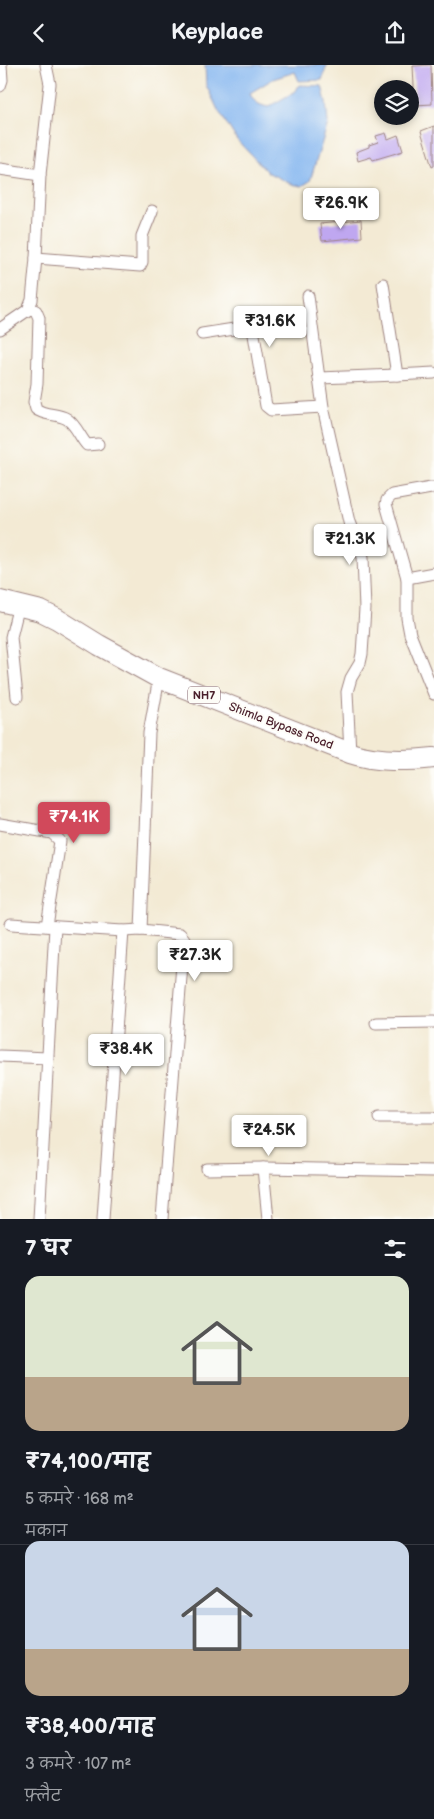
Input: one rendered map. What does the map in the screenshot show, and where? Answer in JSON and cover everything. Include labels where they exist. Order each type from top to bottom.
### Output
[{"type":"highway","name":"Shimla Bypass Road","points":[[10,603],[41,611],[57,619],[159,678],[350,753],[365,758],[427,759]]},
{"type":"street","points":[[0,87],[2,80],[1,65]]},
{"type":"street","points":[[0,329],[30,308],[36,258],[40,175],[50,84],[46,65]]},
{"type":"street","points":[[0,169],[40,175]]},
{"type":"street","points":[[36,258],[140,266],[142,262],[142,235],[152,211]]},
{"type":"street","points":[[382,284],[397,375]]},
{"type":"street","points":[[308,296],[323,407],[350,522],[363,557],[365,609],[362,655],[347,687],[350,753]]},
{"type":"street","points":[[30,308],[36,311],[39,318],[34,402],[36,409],[42,413],[57,415],[67,419],[74,425],[87,445],[98,444]]},
{"type":"street","points":[[202,334],[247,327],[253,329],[266,406],[271,410],[323,407]]},
{"type":"street","points":[[319,378],[434,373]]},
{"type":"street","points":[[434,489],[430,487],[392,495],[387,500],[386,507],[407,578],[407,618],[410,634],[434,694]]},
{"type":"street","points":[[407,578],[434,573]]},
{"type":"street","points":[[10,603],[13,624],[11,637],[17,697]]},
{"type":"street","points":[[141,930],[149,733],[159,678]]},
{"type":"street","points":[[0,824],[52,833],[60,841],[51,927],[48,1058],[39,1219]]},
{"type":"street","points":[[12,924],[123,931],[141,930],[180,934],[185,941],[162,1219]]},
{"type":"street","points":[[103,1219],[123,931]]},
{"type":"street","points":[[376,1023],[434,1022]]},
{"type":"street","points":[[0,1056],[48,1058]]},
{"type":"street","points":[[379,1117],[434,1117]]},
{"type":"street","points":[[263,1168],[268,1219]]},
{"type":"street","points":[[207,1169],[434,1171]]},
{"type":"water","points":[[205,65],[327,65],[322,80],[299,81],[295,72],[273,79],[250,93],[257,103],[268,107],[296,91],[299,85],[322,86],[328,123],[310,181],[302,186],[291,184],[267,172],[237,140],[218,110],[206,85]]},
{"type":"building","points":[[431,65],[432,104],[419,105],[419,80],[414,80],[413,66]]},
{"type":"building","points":[[434,126],[434,166],[432,167],[421,131]]},
{"type":"building","points":[[386,133],[388,139],[398,135],[403,151],[373,160],[371,157],[358,161],[356,152],[378,142],[376,136]]},
{"type":"building","points":[[361,220],[362,237],[322,241],[320,224]]}]
